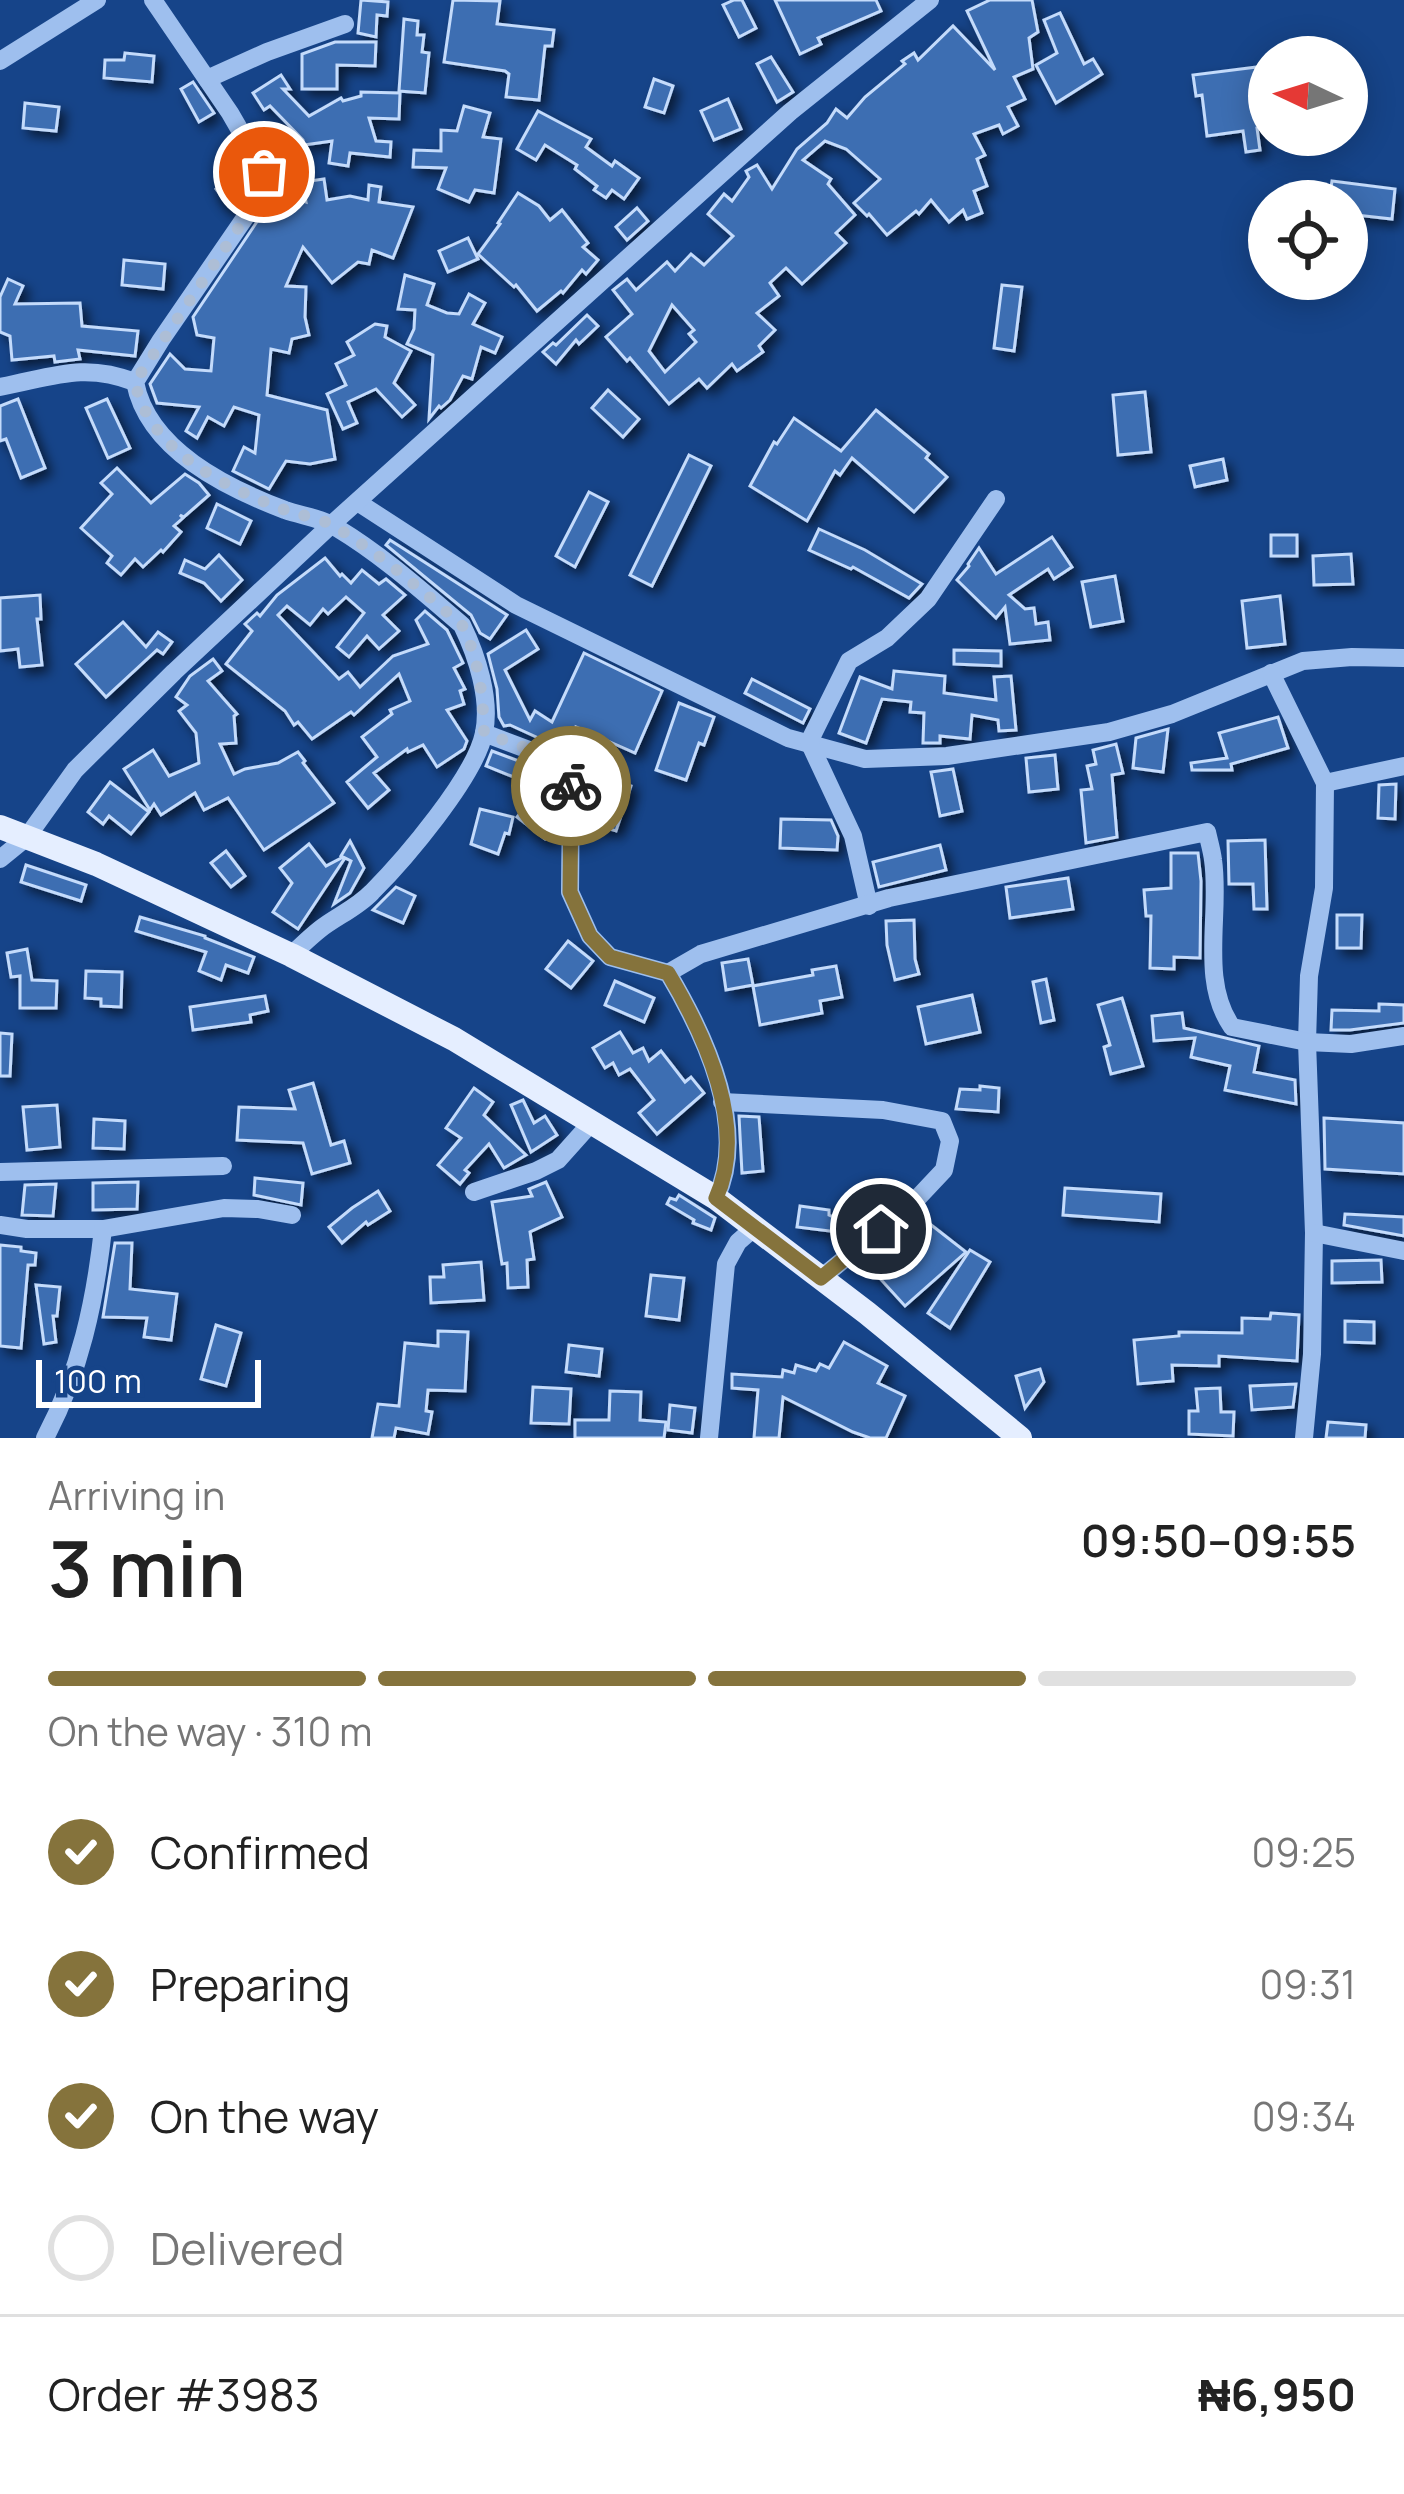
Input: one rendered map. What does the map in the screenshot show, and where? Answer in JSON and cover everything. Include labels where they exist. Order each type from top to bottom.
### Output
[{"type":"main road","points":[[0,827],[95,864],[454,1039],[716,1198],[885,1327],[1019,1438]]},
{"type":"street","points":[[0,61],[97,0]]},
{"type":"street","points":[[154,0],[264,172],[264,190],[135,382],[139,399],[159,431],[195,466],[289,512],[332,524],[378,555],[462,625],[483,688],[484,733],[445,806],[370,895],[291,956]]},
{"type":"street","points":[[0,859],[27,837],[74,770],[332,524],[790,112],[930,0]]},
{"type":"street","points":[[207,79],[344,24]]},
{"type":"street","points":[[0,387],[84,370],[135,382]]},
{"type":"street","points":[[809,742],[849,661],[887,638],[928,599],[996,499]]},
{"type":"street","points":[[358,502],[516,605],[788,738],[865,759],[970,753],[1109,732],[1172,714],[1303,661],[1404,658]]},
{"type":"street","points":[[1271,673],[1325,783],[1324,888],[1309,976],[1314,1233],[1312,1354],[1304,1438]]},
{"type":"street","points":[[484,733],[562,761],[568,769],[570,892],[590,936],[610,957],[668,973],[684,1000],[712,1061],[722,1102],[729,1152],[716,1198]]},
{"type":"street","points":[[809,742],[853,836],[869,905]]},
{"type":"street","points":[[1325,783],[1404,766]]},
{"type":"street","points":[[668,973],[701,954],[889,898],[1207,832],[1214,862],[1212,938],[1220,1010],[1232,1028],[1307,1042],[1351,1044],[1404,1036]]},
{"type":"street","points":[[722,1102],[884,1110],[943,1121],[950,1142],[944,1170],[911,1204],[821,1278]]},
{"type":"street","points":[[474,1192],[558,1160],[592,1122]]},
{"type":"street","points":[[0,1172],[223,1166]]},
{"type":"street","points":[[0,1225],[103,1228],[224,1208],[292,1215]]},
{"type":"street","points":[[45,1438],[82,1350],[103,1228]]},
{"type":"street","points":[[709,1438],[726,1264],[737,1242],[754,1228]]},
{"type":"street","points":[[1314,1233],[1404,1251]]},
{"type":"building","points":[[361,0],[388,2],[387,16],[377,15],[376,37],[358,33]]},
{"type":"building","points":[[453,0],[500,1],[497,24],[554,30],[552,46],[545,46],[539,100],[506,97],[509,74],[505,71],[444,62]]},
{"type":"building","points":[[742,0],[756,28],[739,37],[723,5]]},
{"type":"building","points":[[775,0],[876,0],[881,11],[818,38],[821,44],[800,54]]},
{"type":"building","points":[[990,0],[1032,0],[1038,32],[1029,38],[1033,69],[1014,77],[1025,99],[1008,107],[1018,126],[1003,134],[999,125],[974,134],[985,155],[977,159],[987,186],[974,191],[982,213],[967,219],[963,210],[949,222],[931,200],[887,235],[854,203],[880,179],[846,149],[825,141],[803,160],[831,179],[828,184],[855,215],[836,233],[846,243],[802,284],[786,268],[770,283],[779,296],[757,313],[775,330],[759,346],[763,352],[737,371],[732,364],[707,388],[699,379],[669,404],[606,337],[632,314],[613,290],[627,279],[636,290],[667,262],[675,271],[691,254],[704,265],[733,236],[708,214],[724,194],[732,201],[749,177],[746,171],[757,165],[772,189],[797,149],[836,109],[847,118],[905,64],[902,61],[914,53],[918,60],[953,26],[995,70],[967,11]],"holes":[[[672,305],[694,330],[689,334],[696,342],[665,372],[649,351]]]},
{"type":"building","points":[[1060,13],[1084,64],[1093,59],[1102,74],[1056,103],[1036,65],[1057,53],[1044,20]]},
{"type":"building","points":[[404,19],[418,21],[417,35],[424,35],[422,52],[429,53],[425,93],[399,91]]},
{"type":"building","points":[[335,42],[376,42],[375,66],[337,65],[337,89],[302,89],[302,54]]},
{"type":"building","points":[[125,53],[154,56],[152,82],[104,78],[105,60],[124,60]]},
{"type":"building","points":[[771,57],[793,92],[777,102],[757,64]]},
{"type":"building","points":[[1248,68],[1248,152],[1243,131],[1207,136],[1202,95],[1196,96],[1193,75]]},
{"type":"building","points":[[281,75],[290,89],[283,89],[309,116],[341,98],[361,96],[361,92],[400,93],[399,119],[369,118],[376,141],[391,142],[390,157],[350,153],[348,166],[329,163],[332,141],[304,145],[270,106],[264,110],[253,93]]},
{"type":"building","points":[[654,79],[673,86],[664,113],[645,107]]},
{"type":"building","points":[[193,82],[214,113],[199,122],[181,89]]},
{"type":"building","points":[[728,99],[741,129],[714,140],[701,111]]},
{"type":"building","points":[[25,103],[59,107],[56,131],[23,128]]},
{"type":"building","points":[[464,106],[490,113],[483,137],[501,139],[494,193],[475,190],[469,202],[438,189],[446,168],[413,167],[414,150],[441,151],[441,130],[457,131]]},
{"type":"building","points":[[538,111],[591,139],[586,147],[639,178],[624,199],[612,190],[606,198],[594,190],[597,186],[575,169],[577,165],[545,145],[536,160],[517,149]]},
{"type":"building","points":[[245,166],[250,186],[228,205],[216,189]]},
{"type":"building","points":[[324,179],[327,200],[350,196],[368,200],[369,185],[381,187],[379,202],[413,207],[393,258],[372,250],[369,264],[358,262],[332,283],[303,247],[286,286],[306,287],[309,335],[292,339],[289,353],[271,349],[267,395],[327,410],[335,459],[310,464],[286,461],[269,489],[233,471],[244,447],[255,453],[259,415],[234,407],[224,426],[208,417],[197,438],[186,431],[199,407],[157,403],[150,384],[170,354],[185,369],[211,371],[214,338],[197,335],[193,317],[277,192],[306,202],[303,182]]},
{"type":"building","points":[[1368,186],[1395,189],[1392,219],[1368,216]]},
{"type":"building","points":[[518,193],[539,206],[550,220],[562,210],[588,243],[583,247],[598,260],[537,311],[516,285],[478,254]]},
{"type":"building","points":[[637,208],[648,221],[627,240],[616,227]]},
{"type":"building","points":[[468,238],[478,259],[448,272],[439,251]]},
{"type":"building","points":[[124,260],[165,264],[163,289],[122,285]]},
{"type":"building","points":[[405,275],[434,284],[427,305],[447,313],[459,314],[469,294],[485,303],[473,324],[502,337],[495,353],[481,347],[472,379],[463,376],[450,400],[429,419],[433,355],[407,344],[415,310],[398,309]]},
{"type":"building","points":[[8,279],[23,286],[15,304],[80,303],[82,326],[138,331],[135,356],[78,350],[80,359],[12,360],[10,336],[0,332],[0,297]]},
{"type":"building","points":[[1002,285],[1022,287],[1014,351],[994,348]]},
{"type":"building","points":[[587,315],[598,326],[579,344],[576,340],[556,364],[543,352]]},
{"type":"building","points":[[375,324],[387,326],[385,337],[411,351],[394,383],[415,405],[402,417],[376,389],[348,402],[357,423],[343,429],[327,394],[346,385],[336,364],[354,355],[347,342]]},
{"type":"building","points":[[608,390],[639,419],[623,437],[592,408]]},
{"type":"building","points":[[1145,392],[1151,452],[1118,455],[1113,395]]},
{"type":"building","points":[[18,399],[45,468],[21,478],[6,439],[0,441],[0,406]]},
{"type":"building","points":[[107,399],[130,448],[108,458],[86,408]]},
{"type":"building","points":[[876,410],[929,454],[926,458],[947,477],[914,512],[852,458],[840,475],[835,471],[807,521],[750,486],[774,442],[794,418],[841,451]]},
{"type":"building","points":[[689,455],[711,466],[652,586],[630,575]]},
{"type":"building","points":[[1223,459],[1227,480],[1195,487],[1190,466]]},
{"type":"building","points":[[117,468],[151,503],[185,474],[209,495],[184,517],[180,515],[183,518],[174,526],[181,532],[163,552],[143,567],[135,559],[121,575],[107,563],[112,556],[81,528],[112,494],[101,483]]},
{"type":"building","points":[[589,492],[608,502],[575,567],[556,556]]},
{"type":"building","points":[[217,504],[251,521],[240,544],[207,528]]},
{"type":"building","points":[[819,529],[922,584],[909,598],[853,567],[809,550]]},
{"type":"building","points":[[1271,535],[1297,535],[1297,556],[1271,556]]},
{"type":"building","points":[[1052,537],[1072,567],[1054,579],[1048,569],[1009,595],[1025,609],[1034,608],[1036,624],[1048,622],[1050,640],[1010,644],[1005,607],[996,618],[957,580],[979,548],[996,574]]},
{"type":"building","points":[[390,540],[507,615],[490,639],[480,633],[471,615],[386,545]]},
{"type":"building","points":[[1351,554],[1353,584],[1314,585],[1313,556]]},
{"type":"building","points":[[219,555],[242,580],[221,601],[204,583],[180,573],[185,560],[205,569]]},
{"type":"building","points":[[325,558],[351,583],[362,570],[379,584],[386,579],[405,595],[383,615],[399,631],[379,649],[367,636],[349,657],[337,647],[364,613],[346,597],[328,614],[323,609],[310,625],[287,606],[278,615],[339,679],[348,672],[360,687],[393,656],[428,644],[416,620],[425,611],[447,630],[463,663],[454,668],[465,689],[460,691],[464,704],[447,710],[467,741],[464,749],[437,767],[423,745],[407,749],[374,773],[389,790],[368,808],[347,782],[377,757],[362,737],[392,714],[390,710],[410,701],[399,674],[354,715],[351,712],[312,739],[298,722],[294,725],[285,711],[226,664],[252,631],[245,624]]},
{"type":"building","points":[[1115,576],[1123,621],[1091,627],[1082,582]]},
{"type":"building","points":[[40,595],[41,619],[37,619],[42,665],[20,667],[18,649],[0,651],[0,598]]},
{"type":"building","points":[[1280,596],[1285,644],[1247,648],[1242,601]]},
{"type":"building","points":[[123,622],[146,647],[158,632],[172,642],[106,697],[76,664]]},
{"type":"building","points":[[526,630],[538,649],[505,670],[530,720],[535,711],[552,722],[584,653],[662,691],[635,753],[576,727],[573,747],[556,746],[504,726],[488,654]]},
{"type":"building","points":[[954,650],[1001,651],[1001,666],[954,664]]},
{"type":"building","points":[[213,659],[222,671],[208,681],[237,714],[236,743],[220,744],[234,774],[278,763],[298,752],[334,803],[264,850],[228,798],[204,810],[195,793],[161,815],[154,804],[150,810],[124,769],[153,750],[169,776],[199,763],[196,733],[179,711],[187,705],[176,697],[190,676]]},
{"type":"building","points":[[894,671],[945,676],[944,693],[996,700],[994,677],[1011,676],[1016,730],[999,731],[998,720],[972,715],[970,739],[940,736],[940,743],[923,743],[924,713],[910,712],[911,702],[882,699],[866,743],[839,733],[860,677],[892,689]]},
{"type":"building","points":[[752,679],[810,709],[803,723],[745,693]]},
{"type":"building","points":[[679,703],[714,717],[686,780],[656,770]]},
{"type":"building","points":[[1278,717],[1288,748],[1231,764],[1232,770],[1192,770],[1191,763],[1227,758],[1219,733]]},
{"type":"building","points":[[1168,729],[1163,772],[1133,768],[1136,738]]},
{"type":"building","points":[[1116,744],[1123,773],[1112,775],[1117,837],[1086,843],[1081,790],[1092,789],[1087,766],[1096,764],[1093,750]]},
{"type":"building","points":[[492,751],[543,770],[536,786],[486,766]]},
{"type":"building","points":[[1055,755],[1058,789],[1029,792],[1026,758]]},
{"type":"building","points":[[953,769],[962,811],[940,816],[931,772]]},
{"type":"building","points":[[600,776],[631,786],[616,831],[584,821]]},
{"type":"building","points":[[110,782],[149,812],[131,834],[109,816],[103,824],[88,812]]},
{"type":"building","points":[[1396,784],[1395,819],[1378,818],[1379,785]]},
{"type":"building","points":[[533,798],[557,817],[557,825],[545,839],[517,817]]},
{"type":"building","points":[[480,809],[513,817],[498,854],[471,844]]},
{"type":"building","points":[[781,819],[831,820],[838,836],[837,850],[780,848]]},
{"type":"building","points":[[1265,840],[1267,909],[1254,909],[1253,884],[1229,884],[1228,841]]},
{"type":"building","points":[[350,841],[364,868],[350,893],[334,904],[351,861],[345,858],[298,929],[273,912],[292,883],[280,868],[309,844],[326,866],[343,857]]},
{"type":"building","points":[[940,845],[946,870],[879,887],[873,862]]},
{"type":"building","points":[[226,851],[245,876],[231,887],[211,863]]},
{"type":"building","points":[[1171,853],[1198,853],[1200,958],[1174,957],[1174,969],[1150,968],[1151,916],[1146,916],[1144,890],[1171,888]]},
{"type":"building","points":[[26,865],[86,885],[81,901],[21,882]]},
{"type":"building","points":[[1068,878],[1073,909],[1010,918],[1006,887]]},
{"type":"building","points":[[396,887],[415,896],[403,923],[373,910]]},
{"type":"building","points":[[1337,915],[1362,915],[1361,948],[1337,948]]},
{"type":"building","points":[[140,917],[254,957],[248,973],[226,965],[221,980],[199,971],[206,952],[136,931]]},
{"type":"building","points":[[914,920],[919,974],[895,980],[886,921]]},
{"type":"building","points":[[568,941],[593,961],[571,988],[546,969]]},
{"type":"building","points":[[27,949],[32,980],[57,981],[56,1008],[20,1008],[20,976],[11,977],[7,953]]},
{"type":"building","points":[[748,959],[753,985],[726,990],[722,963]]},
{"type":"building","points":[[836,966],[842,997],[820,1001],[822,1013],[760,1025],[753,986]]},
{"type":"building","points":[[86,971],[122,972],[121,1007],[101,1006],[101,999],[85,998]]},
{"type":"building","points":[[1046,979],[1054,1020],[1041,1023],[1033,982]]},
{"type":"building","points":[[615,981],[654,998],[644,1022],[605,1005]]},
{"type":"building","points":[[972,995],[980,1032],[926,1044],[918,1007]]},
{"type":"building","points":[[265,996],[268,1011],[250,1015],[251,1022],[193,1030],[190,1007]]},
{"type":"building","points":[[1122,998],[1143,1066],[1111,1074],[1104,1047],[1110,1045],[1098,1005]]},
{"type":"building","points":[[1379,1004],[1404,1005],[1404,1023],[1331,1030],[1332,1010],[1379,1011]]},
{"type":"building","points":[[1182,1013],[1184,1028],[1259,1046],[1254,1072],[1295,1080],[1296,1104],[1225,1090],[1230,1066],[1191,1057],[1195,1038],[1154,1041],[1152,1016]]},
{"type":"building","points":[[620,1032],[633,1053],[643,1048],[649,1061],[661,1051],[685,1082],[691,1077],[704,1093],[657,1134],[639,1113],[654,1100],[630,1069],[619,1075],[613,1063],[605,1068],[593,1048]]},
{"type":"building","points":[[0,1033],[12,1034],[10,1076],[0,1076]]},
{"type":"building","points":[[313,1083],[331,1145],[344,1141],[350,1163],[312,1174],[303,1143],[237,1140],[239,1107],[295,1109],[289,1090]]},
{"type":"building","points":[[980,1086],[999,1088],[998,1112],[956,1109],[960,1089],[980,1090]]},
{"type":"building","points":[[474,1088],[493,1102],[484,1115],[526,1155],[504,1168],[489,1144],[465,1170],[469,1173],[460,1184],[438,1165],[461,1138],[446,1128]]},
{"type":"building","points":[[523,1100],[534,1123],[545,1116],[557,1135],[531,1152],[511,1105]]},
{"type":"building","points":[[57,1105],[60,1147],[27,1150],[23,1107]]},
{"type":"building","points":[[739,1116],[759,1117],[763,1171],[742,1173]]},
{"type":"building","points":[[1324,1118],[1404,1123],[1404,1174],[1325,1169]]},
{"type":"building","points":[[94,1119],[125,1121],[124,1149],[93,1148]]},
{"type":"building","points":[[255,1178],[303,1183],[301,1205],[254,1195]]},
{"type":"building","points":[[138,1182],[137,1209],[93,1210],[93,1183]]},
{"type":"building","points":[[546,1182],[562,1217],[530,1232],[534,1259],[527,1260],[528,1287],[508,1288],[492,1202],[532,1196],[529,1189]]},
{"type":"building","points":[[866,1182],[887,1192],[872,1219],[853,1211]]},
{"type":"building","points":[[56,1184],[53,1216],[22,1215],[25,1185]]},
{"type":"building","points":[[1065,1188],[1161,1194],[1159,1222],[1063,1215]]},
{"type":"building","points":[[378,1191],[390,1211],[366,1222],[342,1243],[329,1227]]},
{"type":"building","points":[[679,1195],[715,1218],[711,1230],[667,1204]]},
{"type":"building","points":[[800,1206],[829,1210],[829,1215],[860,1229],[854,1234],[797,1227]]},
{"type":"building","points":[[1345,1214],[1404,1217],[1404,1236],[1344,1225]]},
{"type":"building","points":[[930,1224],[966,1252],[905,1306],[864,1261],[890,1239],[906,1256]]},
{"type":"building","points":[[115,1243],[132,1243],[130,1289],[177,1294],[171,1340],[144,1337],[147,1318],[103,1317]]},
{"type":"building","points":[[0,1245],[36,1253],[35,1265],[28,1265],[21,1348],[0,1346]]},
{"type":"building","points":[[970,1250],[990,1262],[950,1328],[928,1313]]},
{"type":"building","points":[[1381,1260],[1382,1282],[1332,1283],[1332,1261]]},
{"type":"building","points":[[481,1262],[484,1300],[431,1303],[430,1277],[444,1277],[443,1265]]},
{"type":"building","points":[[651,1275],[684,1278],[679,1320],[646,1316]]},
{"type":"building","points":[[36,1285],[60,1287],[57,1316],[53,1316],[56,1342],[44,1344]]},
{"type":"building","points":[[1271,1313],[1299,1315],[1297,1361],[1219,1356],[1219,1366],[1172,1365],[1173,1381],[1138,1384],[1134,1340],[1179,1336],[1179,1332],[1242,1333],[1242,1318],[1270,1319]]},
{"type":"building","points":[[1345,1321],[1374,1322],[1374,1343],[1345,1342]]},
{"type":"building","points":[[216,1325],[241,1333],[226,1386],[201,1379]]},
{"type":"building","points":[[438,1331],[468,1332],[465,1391],[428,1390],[426,1411],[432,1412],[428,1434],[396,1428],[394,1438],[372,1438],[378,1404],[399,1406],[405,1343],[438,1346]]},
{"type":"building","points":[[844,1342],[887,1366],[878,1383],[905,1396],[886,1438],[853,1432],[783,1397],[779,1438],[754,1438],[758,1390],[732,1388],[732,1374],[782,1377],[783,1370],[794,1373],[796,1365],[816,1371],[820,1364],[829,1368]]},
{"type":"building","points":[[569,1345],[602,1349],[599,1376],[566,1372]]},
{"type":"building","points":[[1040,1369],[1044,1382],[1025,1408],[1016,1376]]},
{"type":"building","points":[[1296,1384],[1293,1407],[1252,1410],[1250,1386]]},
{"type":"building","points":[[533,1387],[571,1389],[569,1424],[531,1423]]},
{"type":"building","points":[[1220,1388],[1221,1412],[1234,1412],[1233,1436],[1189,1434],[1189,1411],[1198,1411],[1196,1389]]},
{"type":"building","points":[[610,1391],[641,1392],[640,1420],[666,1422],[664,1438],[575,1438],[575,1420],[609,1420]]},
{"type":"building","points":[[670,1405],[695,1408],[692,1433],[668,1430]]},
{"type":"building","points":[[1328,1422],[1366,1425],[1365,1438],[1326,1438]]},
{"type":"way so far","points":[[264,172],[264,190],[135,382],[139,399],[159,431],[195,466],[289,512],[332,524],[378,555],[462,625],[483,688],[484,733],[562,761],[571,786]]},
{"type":"route","points":[[571,786],[570,892],[590,936],[610,957],[668,973],[712,1061],[729,1152],[716,1198],[821,1278],[881,1229]]}]
